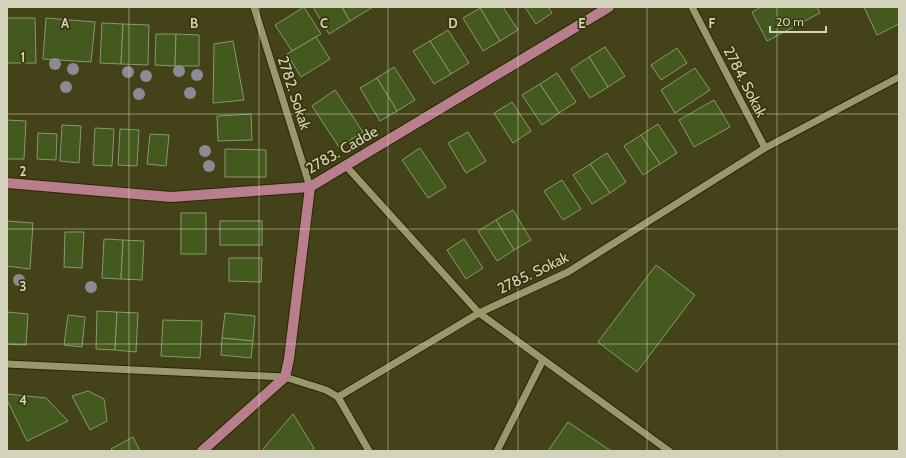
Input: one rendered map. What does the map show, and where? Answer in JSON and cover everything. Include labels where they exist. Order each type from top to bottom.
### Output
[{"type":"main road","name":"2783. Cadde","points":[[7,184],[171,197],[310,186],[346,166],[609,7]]},
{"type":"main road","points":[[202,451],[285,376],[289,359],[310,186]]},
{"type":"street","name":"2782. Sokak","points":[[254,7],[310,186]]},
{"type":"street","name":"2784. Sokak","points":[[692,7],[765,148]]},
{"type":"street","name":"2785. Sokak","points":[[338,397],[479,313],[568,272],[765,148],[899,77]]},
{"type":"street","points":[[346,166],[479,313],[669,451]]},
{"type":"street","points":[[497,451],[543,360]]},
{"type":"street","points":[[7,364],[285,376],[326,390],[338,397],[369,451]]},
{"type":"building","points":[[304,7],[321,34],[292,51],[275,25]]},
{"type":"building","points":[[313,7],[342,7],[350,21],[329,34]]},
{"type":"building","points":[[342,7],[373,7],[350,21]]},
{"type":"building","points":[[503,7],[518,30],[500,41],[480,8]]},
{"type":"building","points":[[525,7],[548,7],[552,13],[536,24]]},
{"type":"building","points":[[761,7],[817,7],[820,13],[767,41],[752,12]]},
{"type":"building","points":[[864,7],[899,7],[899,24],[877,35]]},
{"type":"building","points":[[480,8],[500,41],[483,51],[463,18]]},
{"type":"building","points":[[7,18],[35,18],[36,63],[7,63]]},
{"type":"building","points":[[46,18],[95,22],[91,62],[43,59]]},
{"type":"building","points":[[102,23],[123,24],[121,64],[100,63]]},
{"type":"building","points":[[123,24],[149,25],[148,65],[121,64]]},
{"type":"building","points":[[448,30],[469,63],[451,74],[430,41]]},
{"type":"building","points":[[156,34],[176,34],[175,66],[155,65]]},
{"type":"building","points":[[176,34],[199,35],[199,66],[175,66]]},
{"type":"building","points":[[316,37],[330,59],[301,77],[287,54]]},
{"type":"building","points":[[233,41],[244,100],[213,103],[214,44]]},
{"type":"building","points":[[430,41],[451,74],[434,84],[413,51]]},
{"type":"building","points":[[605,47],[625,76],[608,87],[589,57]]},
{"type":"building","points":[[677,48],[687,63],[661,80],[651,65]]},
{"type":"building","points":[[589,57],[608,87],[590,98],[571,69]]},
{"type":"building","points":[[394,67],[415,100],[397,111],[377,78]]},
{"type":"building","points":[[695,68],[710,90],[675,113],[661,90]]},
{"type":"building","points":[[557,73],[576,102],[559,113],[540,84]]},
{"type":"building","points":[[377,78],[397,111],[380,121],[360,88]]},
{"type":"building","points":[[540,84],[559,113],[542,125],[522,95]]},
{"type":"building","points":[[335,90],[363,132],[339,147],[312,106]]},
{"type":"building","points":[[714,100],[730,127],[694,147],[679,120]]},
{"type":"building","points":[[512,102],[531,131],[513,143],[494,113]]},
{"type":"building","points":[[251,114],[252,140],[218,141],[217,116]]},
{"type":"building","points":[[7,120],[26,121],[24,159],[7,159]]},
{"type":"building","points":[[658,124],[677,153],[660,164],[641,135]]},
{"type":"building","points":[[62,125],[81,126],[79,163],[60,161]]},
{"type":"building","points":[[95,128],[114,129],[112,166],[93,165]]},
{"type":"building","points":[[120,129],[139,130],[137,166],[118,165]]},
{"type":"building","points":[[468,132],[486,161],[466,173],[448,143]]},
{"type":"building","points":[[38,133],[57,134],[56,160],[37,159]]},
{"type":"building","points":[[150,134],[169,135],[166,166],[147,164]]},
{"type":"building","points":[[641,135],[660,164],[643,175],[624,146]]},
{"type":"building","points":[[420,148],[446,187],[428,198],[402,160]]},
{"type":"building","points":[[225,149],[266,150],[266,177],[225,177]]},
{"type":"building","points":[[607,153],[626,182],[610,193],[590,164]]},
{"type":"building","points":[[590,164],[610,193],[592,204],[573,175]]},
{"type":"building","points":[[562,180],[581,209],[563,220],[544,191]]},
{"type":"building","points":[[513,210],[531,240],[514,250],[496,220]]},
{"type":"building","points":[[181,213],[206,213],[206,254],[181,254]]},
{"type":"building","points":[[496,220],[514,250],[497,261],[478,231]]},
{"type":"building","points":[[7,221],[33,223],[30,269],[7,266]]},
{"type":"building","points":[[220,221],[262,221],[262,245],[220,245]]},
{"type":"building","points":[[65,232],[84,232],[82,268],[64,267]]},
{"type":"building","points":[[104,239],[123,240],[121,279],[102,278]]},
{"type":"building","points":[[464,239],[483,268],[466,279],[447,250]]},
{"type":"building","points":[[123,240],[144,241],[142,280],[121,279]]},
{"type":"building","points":[[229,258],[262,258],[261,282],[229,281]]},
{"type":"building","points":[[656,265],[695,295],[637,372],[598,342]]},
{"type":"building","points":[[97,311],[117,312],[115,350],[96,349]]},
{"type":"building","points":[[7,312],[28,314],[26,345],[7,344]]},
{"type":"building","points":[[117,312],[138,313],[136,352],[115,350]]},
{"type":"building","points":[[225,313],[255,316],[253,341],[222,338]]},
{"type":"building","points":[[68,315],[85,317],[82,347],[64,345]]},
{"type":"building","points":[[163,320],[202,321],[200,358],[161,356]]},
{"type":"building","points":[[222,338],[253,341],[251,358],[221,355]]},
{"type":"building","points":[[88,391],[104,399],[107,421],[90,430],[72,396]]},
{"type":"building","points":[[7,394],[46,398],[68,421],[27,441],[7,400]]},
{"type":"building","points":[[293,414],[314,448],[312,451],[266,451],[263,449]]},
{"type":"building","points":[[568,422],[611,451],[548,451]]},
{"type":"building","points":[[133,437],[140,451],[113,451],[111,449]]}]
